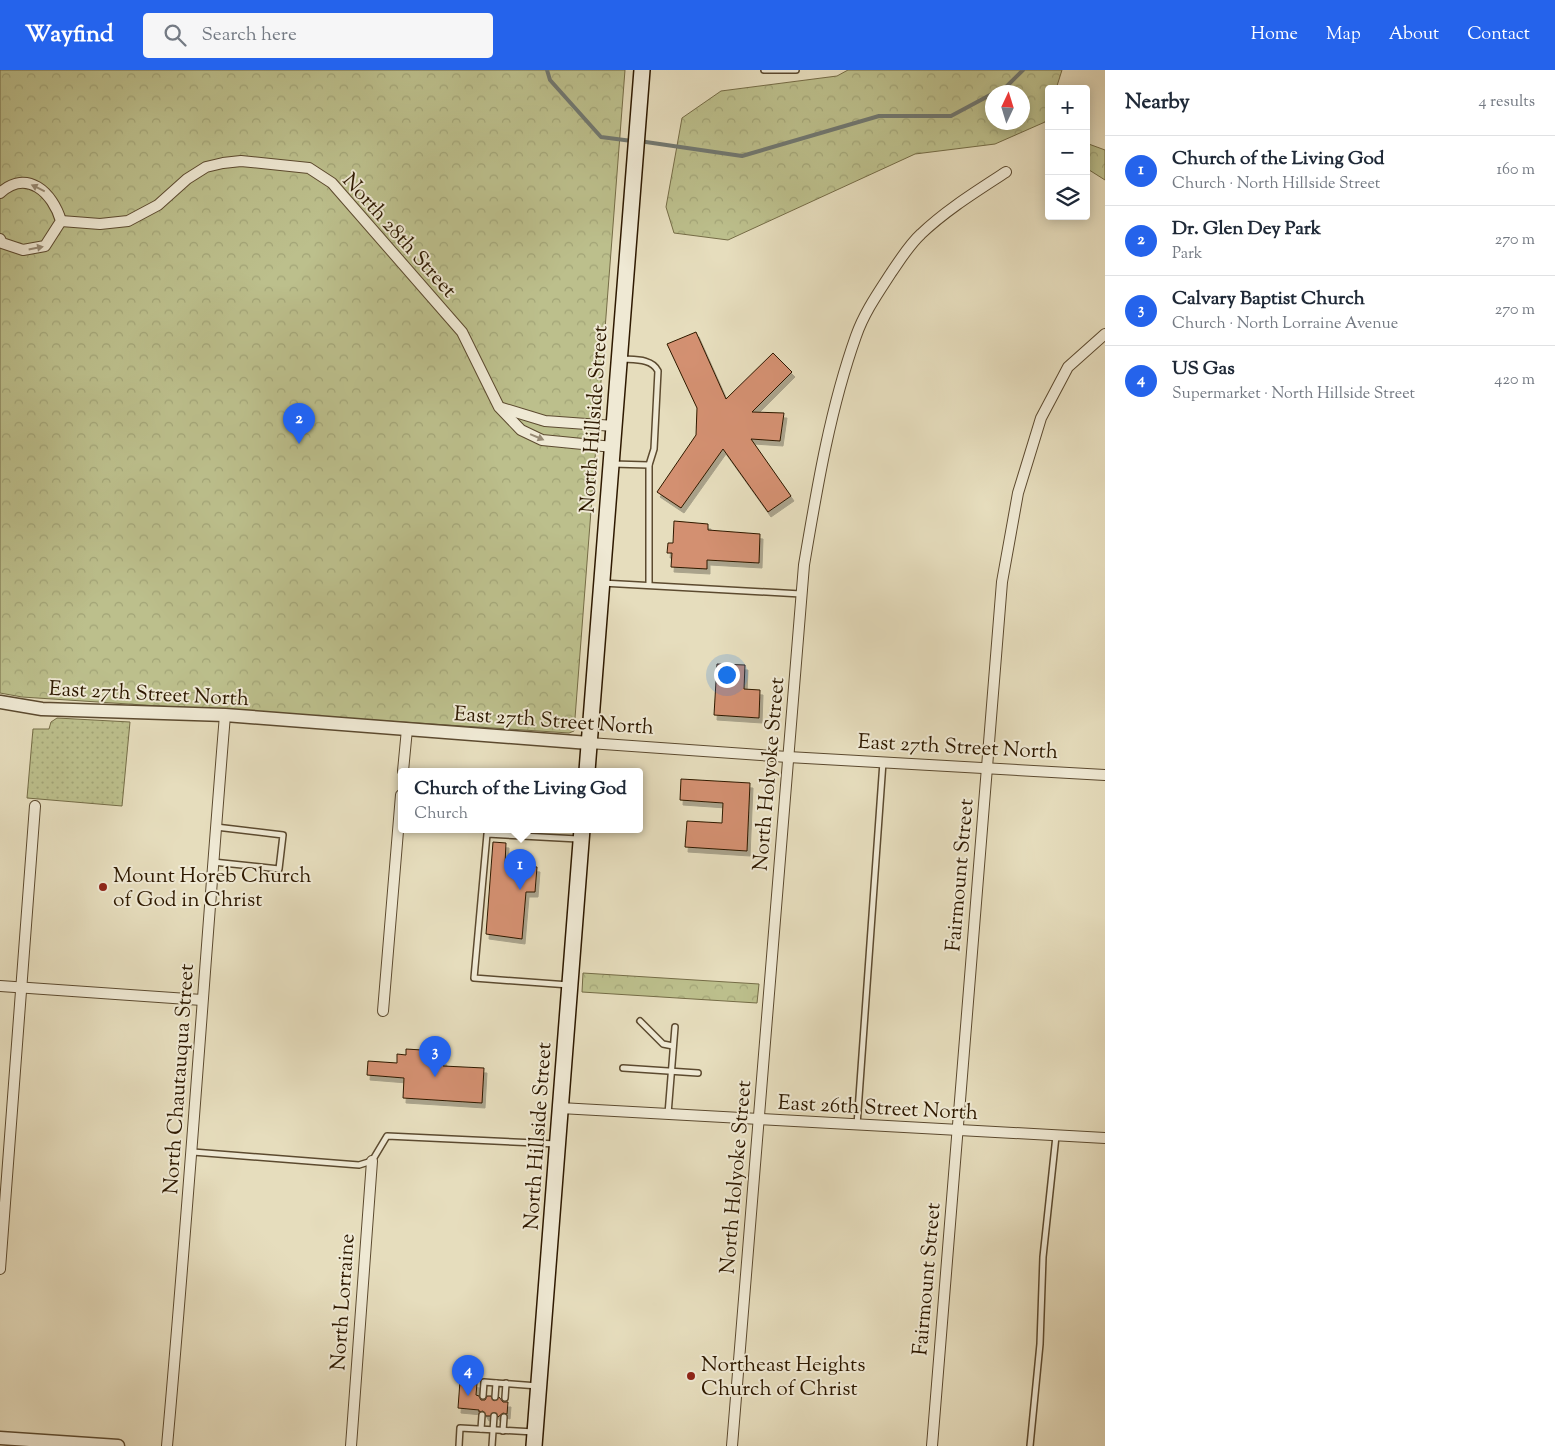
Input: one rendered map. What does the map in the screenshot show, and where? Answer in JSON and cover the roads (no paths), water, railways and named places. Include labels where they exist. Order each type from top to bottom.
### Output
[{"type":"main road","name":"North Hillside Street","points":[[587,768],[642,70]]},
{"type":"main road","name":"North Hillside Street","points":[[534,1439],[582,834]]},
{"type":"street","name":"North 28th Street","points":[[62,220],[100,224],[128,221],[158,205],[187,179],[206,167],[224,163],[241,161],[309,168],[332,183],[462,332],[499,407],[521,430],[542,440],[613,447]]},
{"type":"street","name":"North Holyoke Street","points":[[732,1446],[804,564],[820,473],[840,389],[856,335],[868,310],[898,262],[919,236],[965,198],[1006,172]]},
{"type":"street","points":[[0,193],[17,184],[33,184],[47,192],[57,205],[62,220],[45,246],[23,250],[2,243],[0,239]]},
{"type":"street","name":"Fairmount Street","points":[[932,1446],[1002,582],[1018,493],[1041,418],[1068,367],[1105,334]]},
{"type":"street","points":[[499,407],[545,421],[614,426]]},
{"type":"street","name":"East 27th Street North","points":[[0,702],[42,709],[225,715],[788,757],[986,766],[1105,775]]},
{"type":"street","name":"North Chautauqua Street","points":[[167,1446],[193,1152],[202,1000],[225,715]]},
{"type":"street","points":[[403,768],[407,729]]},
{"type":"street","points":[[0,1269],[35,806]]},
{"type":"street","points":[[383,1011],[398,831]]},
{"type":"street","points":[[0,986],[202,1000]]},
{"type":"street","name":"East 26th Street North","points":[[560,1108],[1105,1138]]},
{"type":"street","name":"North Lorraine","points":[[351,1446],[372,1161]]},
{"type":"street","points":[[0,1438],[79,1445],[118,1446]]},
{"type":"lane","points":[[764,70],[796,70]]},
{"type":"lane","points":[[620,358],[649,362],[658,371],[654,449],[649,465],[649,585]]},
{"type":"lane","points":[[611,464],[649,465]]},
{"type":"lane","points":[[602,582],[802,594]]},
{"type":"lane","points":[[857,1125],[883,762]]},
{"type":"lane","points":[[213,862],[279,869],[283,835],[216,827]]},
{"type":"lane","points":[[570,985],[474,978],[487,834],[582,834]]},
{"type":"lane","points":[[640,1021],[663,1044],[673,1046]]},
{"type":"lane","points":[[668,1114],[674,1028]]},
{"type":"lane","points":[[623,1068],[698,1073]]},
{"type":"lane","points":[[193,1152],[359,1165],[372,1161],[387,1136],[558,1144]]},
{"type":"lane","points":[[1030,1446],[1040,1344],[1043,1257],[1056,1136]]},
{"type":"lane","points":[[483,1396],[484,1382],[538,1386]]},
{"type":"lane","points":[[495,1397],[496,1383]]},
{"type":"lane","points":[[505,1398],[506,1383]]},
{"type":"lane","points":[[481,1429],[482,1415]]},
{"type":"lane","points":[[492,1446],[494,1416]]},
{"type":"lane","points":[[503,1431],[504,1417]]},
{"type":"lane","points":[[459,1446],[460,1428],[503,1431],[534,1439]]},
{"type":"waterway","points":[[547,70],[550,80],[601,137],[632,141]]},
{"type":"waterway","points":[[1008,85],[1023,70]]},
{"type":"waterway","points":[[639,141],[742,156],[879,116],[951,116],[985,98]]},
{"type":"place","name":"Dr. Glen Dey Park","points":[[299,444]]},
{"type":"place","name":"Mount Horeb Church of God in Christ","points":[[103,887]]},
{"type":"place","name":"Church of the Living God","points":[[520,890]]},
{"type":"place","name":"Calvary Baptist Church","points":[[435,1077]]},
{"type":"place","name":"Northeast Heights Church of Christ","points":[[691,1376]]},
{"type":"place","name":"US Gas","points":[[468,1396]]}]
